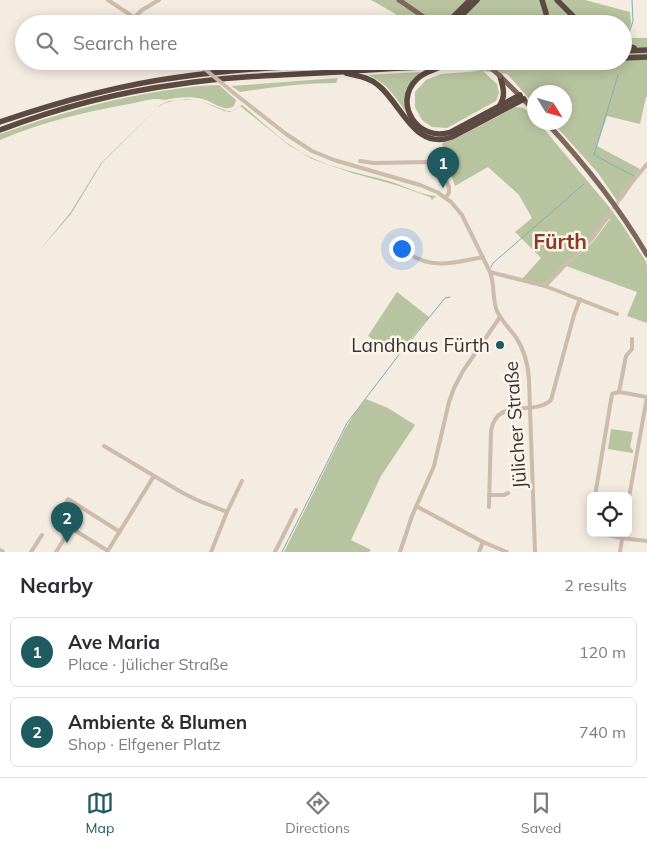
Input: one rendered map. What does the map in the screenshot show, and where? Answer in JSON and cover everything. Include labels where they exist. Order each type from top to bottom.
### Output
[{"type":"highway","points":[[455,15],[470,0]]},
{"type":"highway","points":[[463,15],[477,0]]},
{"type":"highway","points":[[542,0],[546,15]]},
{"type":"highway","points":[[557,0],[572,15]]},
{"type":"highway","points":[[632,47],[645,50]]},
{"type":"highway","points":[[632,51],[645,50]]},
{"type":"highway","points":[[632,58],[647,57]]},
{"type":"highway","points":[[0,122],[88,95],[178,77],[228,70]]},
{"type":"highway","points":[[0,130],[83,104],[155,88],[222,79],[374,70]]},
{"type":"highway","points":[[434,70],[422,75],[415,82],[410,90],[408,102],[408,110],[414,122],[422,129],[433,134],[448,134],[522,97]]},
{"type":"highway","points":[[339,72],[366,78],[378,84],[388,94],[408,123],[424,136],[433,139],[452,137],[522,97]]},
{"type":"highway","points":[[499,107],[504,93],[500,76]]},
{"type":"main road","points":[[399,0],[421,15]]},
{"type":"main road","points":[[493,70],[527,102]]},
{"type":"main road","points":[[553,130],[602,188],[647,255]]},
{"type":"street","points":[[108,0],[130,15]]},
{"type":"street","points":[[138,15],[142,10],[159,0]]},
{"type":"street","points":[[206,70],[286,134],[312,151],[338,161],[436,190],[446,198],[450,190],[441,168],[436,163],[374,163],[360,161]]},
{"type":"street","points":[[620,200],[647,164]]},
{"type":"street","name":"Jülicher Straße","points":[[446,198],[464,218],[490,272],[496,308],[500,317],[518,341],[526,357],[529,371],[536,552]]},
{"type":"street","points":[[546,286],[591,240],[610,214]]},
{"type":"street","points":[[409,254],[421,261],[435,264],[483,257]]},
{"type":"street","points":[[490,272],[546,286],[617,314]]},
{"type":"street","points":[[488,507],[491,431],[494,422],[499,415],[507,410],[530,408],[546,404],[552,398],[580,299]]},
{"type":"street","points":[[400,552],[416,506],[434,466],[454,388],[466,366],[500,317]]},
{"type":"street","points":[[619,392],[626,356],[632,349],[632,339]]},
{"type":"street","points":[[596,492],[612,394],[619,392],[647,397],[630,492]]},
{"type":"street","points":[[104,446],[188,496],[226,512]]},
{"type":"street","points":[[56,552],[71,528],[108,552],[154,476]]},
{"type":"street","points":[[210,552],[226,512],[242,481]]},
{"type":"street","points":[[489,495],[504,495],[508,493]]},
{"type":"street","points":[[75,503],[120,532]]},
{"type":"street","points":[[416,506],[483,542],[507,552]]},
{"type":"street","points":[[275,552],[296,510]]},
{"type":"street","points":[[31,552],[42,535]]},
{"type":"street","points":[[617,537],[647,541]]},
{"type":"street","points":[[620,552],[622,538]]},
{"type":"street","points":[[479,552],[483,542]]},
{"type":"green space","points":[[371,0],[585,0],[630,12],[630,15],[397,15]]},
{"type":"green space","points":[[632,38],[647,38],[647,97],[640,124],[607,116],[597,146],[640,169],[621,194],[618,202],[598,173],[559,130],[572,130],[572,85],[527,85],[527,96],[507,74],[483,71],[497,84],[499,93],[496,101],[447,128],[432,127],[422,120],[415,107],[415,92],[426,80],[441,74],[479,71],[472,70],[632,70]]},
{"type":"green space","points":[[421,72],[409,85],[406,112],[385,86],[368,75]]},
{"type":"green space","points":[[338,78],[336,83],[240,92],[231,86]]},
{"type":"green space","points":[[219,85],[236,100],[232,107],[223,108],[194,97],[149,100],[66,118],[0,140],[0,134],[96,104],[155,92],[195,86]]},
{"type":"green space","points":[[195,100],[173,101],[157,108],[102,163],[71,214],[39,251],[70,213],[101,163],[160,105],[169,101]]},
{"type":"green space","points":[[242,105],[299,151],[318,161],[436,196],[432,200],[430,197],[399,186],[352,173],[312,159],[290,146],[240,106]]},
{"type":"green space","points":[[515,107],[527,111],[527,130],[545,130],[610,208],[645,260],[647,265],[647,323],[627,316],[637,292],[566,266],[593,242],[610,219],[607,215],[588,242],[544,284],[522,279],[541,258],[515,232],[532,218],[519,195],[488,167],[455,186],[442,143],[455,139]]},
{"type":"green space","points":[[397,292],[429,317],[397,355],[368,336]]},
{"type":"green space","points":[[366,399],[388,408],[415,425],[381,476],[351,540],[371,550],[369,552],[284,552],[345,429]]},
{"type":"green space","points":[[611,429],[633,432],[630,447],[633,453],[608,449]]},
{"type":"waterway","points":[[632,0],[632,24]]},
{"type":"waterway","points":[[618,75],[594,155],[634,176]]},
{"type":"waterway","points":[[491,267],[493,263],[584,184]]},
{"type":"waterway","points":[[282,552],[347,423],[445,298],[450,297]]},
{"type":"tunnel","points":[[610,214],[620,199]]},
{"type":"place","name":"Ave Maria","points":[[443,188]]},
{"type":"place","name":"Landhaus Fürth","points":[[500,345]]},
{"type":"place","name":"Ambiente & Blumen","points":[[67,543]]},
{"type":"district","name":"Fürth","points":[[560,242]]}]
